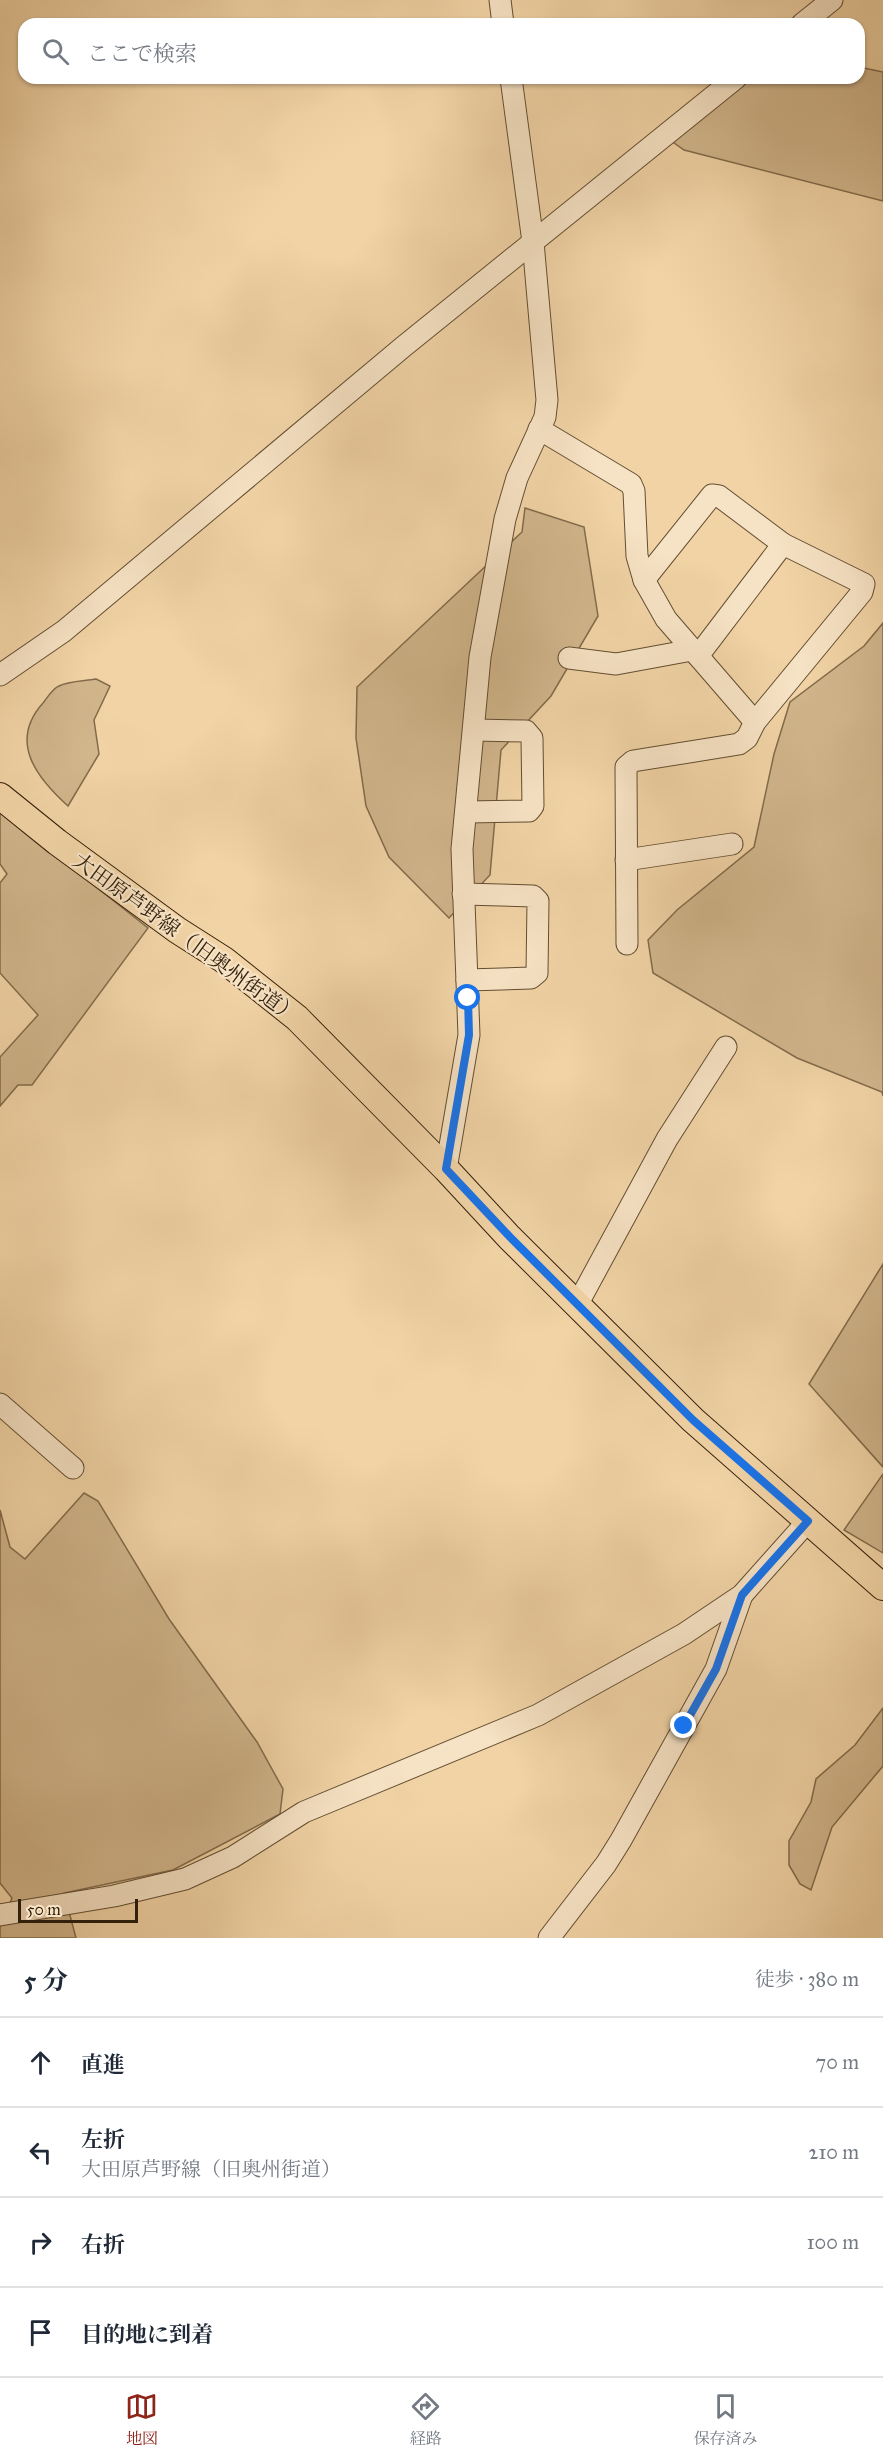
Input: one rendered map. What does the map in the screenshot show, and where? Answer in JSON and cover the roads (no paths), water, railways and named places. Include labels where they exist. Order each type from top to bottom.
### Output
[{"type":"main road","name":"大田原芦野線（旧奥州街道）","points":[[0,796],[57,842],[177,930],[224,960],[297,1018],[577,1305],[693,1420],[883,1587]]},
{"type":"street","points":[[500,0],[502,18]]},
{"type":"street","points":[[810,18],[832,0]]},
{"type":"street","points":[[446,1169],[469,1035],[462,849],[480,657],[505,519],[517,478],[545,417],[547,400],[533,242],[512,84]]},
{"type":"street","points":[[0,675],[64,631],[403,347],[729,84]]},
{"type":"street","points":[[539,429],[631,484],[634,491],[637,556],[644,580],[666,619],[755,722]]},
{"type":"street","points":[[627,944],[626,766],[633,761],[739,744],[747,738],[755,722],[862,592],[864,584],[783,544],[719,495],[712,495],[644,580]]},
{"type":"street","points":[[569,658],[616,664],[695,653],[783,544]]},
{"type":"street","points":[[466,812],[529,811],[533,806],[532,738],[526,731],[474,730]]},
{"type":"street","points":[[626,860],[732,844]]},
{"type":"street","points":[[463,894],[533,896],[538,901],[537,973],[531,978],[467,980]]},
{"type":"street","points":[[577,1305],[667,1139],[726,1047]]},
{"type":"street","points":[[0,1404],[73,1468]]},
{"type":"street","points":[[0,1914],[114,1896],[185,1878],[233,1857],[304,1812],[538,1715],[684,1634],[742,1595],[808,1521]]},
{"type":"street","points":[[549,1938],[606,1864],[621,1840],[716,1669],[742,1595]]}]
